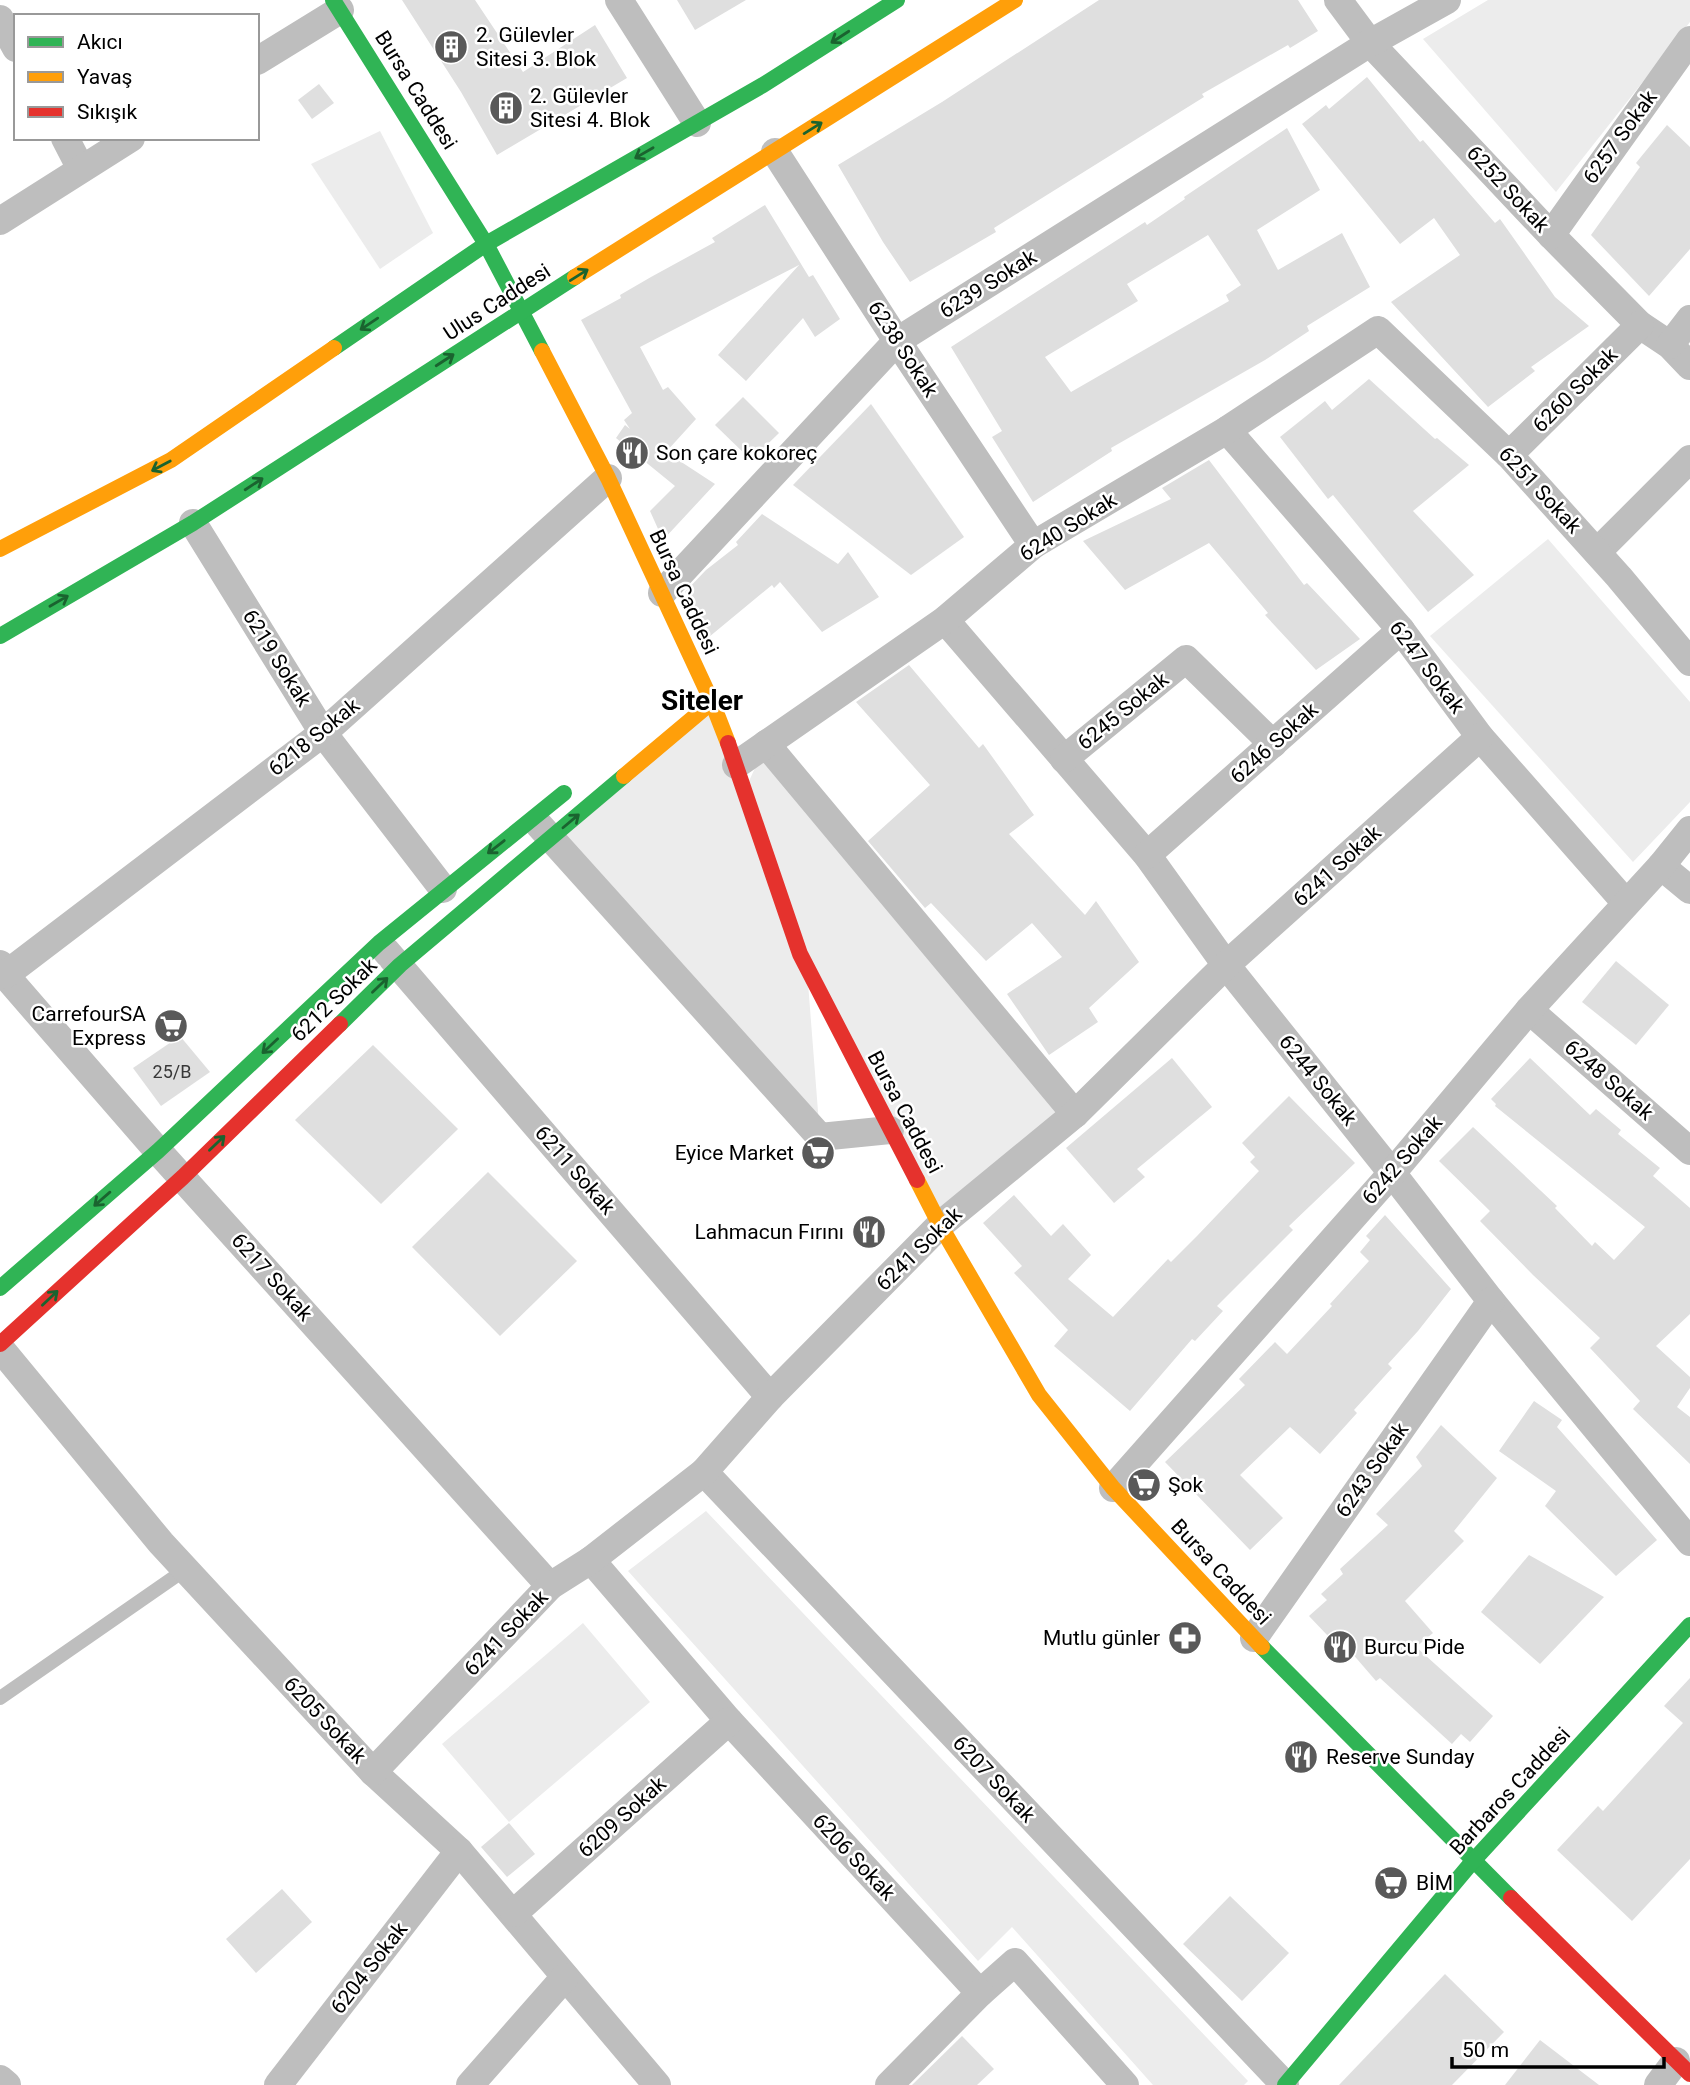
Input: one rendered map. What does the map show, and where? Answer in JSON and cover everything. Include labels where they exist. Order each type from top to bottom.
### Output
[{"type":"main road","points":[[0,549],[171,460],[486,244],[810,56],[897,0]]},
{"type":"main road","name":"Ulus Caddesi","points":[[0,636],[193,523],[521,311],[1015,0]]},
{"type":"main road","name":"Bursa Caddesi","points":[[337,5],[486,244],[608,478],[662,593],[695,684],[712,702],[800,954],[940,1225],[1039,1395],[1113,1488],[1254,1639],[1473,1861],[1683,2067]]},
{"type":"main road","name":"6212 Sokak","points":[[3,1278],[158,1151],[379,943],[443,888],[542,828],[712,702]]},
{"type":"main road","name":"6212 Sokak","points":[[0,1346],[183,1177],[542,828],[574,784]]},
{"type":"main road","name":"Barbaros Caddesi","points":[[1285,2085],[1473,1861],[1690,1625]]},
{"type":"street","points":[[619,0],[697,123]]},
{"type":"street","name":"6252 Sokak","points":[[1338,0],[1370,43],[1550,235],[1640,325],[1670,345],[1690,366]]},
{"type":"street","name":"6239 Sokak","points":[[662,593],[897,341],[1370,43],[1447,0]]},
{"type":"street","points":[[259,60],[337,5]]},
{"type":"street","points":[[0,19],[14,44]]},
{"type":"street","name":"6257 Sokak","points":[[1550,235],[1690,40]]},
{"type":"street","points":[[66,140],[81,169]]},
{"type":"street","points":[[0,221],[128,140]]},
{"type":"street","name":"6238 Sokak","points":[[775,152],[1032,544]]},
{"type":"street","points":[[1670,345],[1690,319]]},
{"type":"street","name":"6260 Sokak","points":[[1509,455],[1640,325]]},
{"type":"street","name":"6251 Sokak","points":[[1378,330],[1509,455],[1597,552],[1690,662]]},
{"type":"street","name":"6240 Sokak","points":[[736,765],[945,620],[1032,544],[1227,430],[1378,330]]},
{"type":"street","name":"6247 Sokak","points":[[1227,430],[1401,630],[1480,737],[1626,903]]},
{"type":"street","points":[[1597,552],[1690,459]]},
{"type":"street","name":"6218 Sokak","points":[[3,970],[323,733],[608,478]]},
{"type":"street","name":"6219 Sokak","points":[[193,523],[323,733],[443,888]]},
{"type":"street","name":"6244 Sokak","points":[[945,620],[1147,855],[1226,965],[1490,1301],[1690,1542]]},
{"type":"street","name":"6246 Sokak","points":[[1147,855],[1401,630]]},
{"type":"street","name":"6245 Sokak","points":[[1064,758],[1186,659],[1273,744]]},
{"type":"street","name":"6241 Sokak","points":[[373,1772],[550,1586],[591,1560],[704,1472],[770,1397],[940,1225],[1075,1114],[1226,965],[1480,737]]},
{"type":"street","points":[[766,744],[1075,1114]]},
{"type":"street","points":[[542,828],[820,1137],[890,1130]]},
{"type":"street","name":"6242 Sokak","points":[[1113,1488],[1392,1173],[1529,1010],[1661,866],[1690,830]]},
{"type":"street","points":[[1661,866],[1690,890]]},
{"type":"street","name":"6211 Sokak","points":[[379,943],[770,1397]]},
{"type":"street","name":"6217 Sokak","points":[[3,970],[158,1151],[550,1586]]},
{"type":"street","name":"6248 Sokak","points":[[1529,1010],[1690,1151]]},
{"type":"street","name":"6243 Sokak","points":[[1254,1639],[1490,1301]]},
{"type":"street","name":"6205 Sokak","points":[[0,1346],[186,1569],[373,1772],[459,1851],[657,2085]]},
{"type":"street","name":"6207 Sokak","points":[[704,1472],[1285,2085]]},
{"type":"street","name":"6206 Sokak","points":[[591,1560],[729,1721],[980,1993]]},
{"type":"street","name":"6209 Sokak","points":[[514,1913],[729,1721]]},
{"type":"street","name":"6204 Sokak","points":[[278,2085],[459,1851]]},
{"type":"street","points":[[889,2085],[980,1993],[1015,1962],[1125,2085]]},
{"type":"street","points":[[470,2085],[565,1977]]},
{"type":"street","points":[[1658,2085],[1683,2067]]},
{"type":"street","points":[[0,2079],[7,2085]]},
{"type":"lane","points":[[0,1698],[186,1569]]},
{"type":"shaded area","points":[[1488,0],[1690,0],[1690,22],[1556,192],[1423,39]]},
{"type":"shaded area","points":[[380,131],[433,233],[380,269],[311,164]]},
{"type":"shaded area","points":[[1548,539],[1690,702],[1690,802],[1633,862],[1430,636]]},
{"type":"shaded area","points":[[712,702],[744,792],[766,744],[1075,1114],[940,1225],[807,970],[820,1137],[551,837]]},
{"type":"shaded area","points":[[706,1511],[1248,2081],[1244,2085],[1153,2085],[1012,1927],[978,1961],[628,1571]]},
{"type":"shaded area","points":[[583,1623],[650,1702],[509,1822],[442,1744]]},
{"type":"building","points":[[402,0],[475,0],[523,72],[595,25],[627,78],[497,155],[461,92]]},
{"type":"building","points":[[677,0],[746,0],[695,30]]},
{"type":"building","points":[[1099,0],[1298,0],[1318,31],[1202,94],[1204,97],[994,228],[996,232],[910,282],[838,165],[942,102]]},
{"type":"building","points":[[1367,77],[1420,142],[1423,140],[1495,223],[1500,219],[1555,297],[1589,326],[1531,367],[1535,371],[1488,407],[1391,302],[1460,255],[1434,218],[1400,244],[1302,124],[1326,105],[1329,109]]},
{"type":"building","points":[[319,84],[334,103],[312,119],[298,100]]},
{"type":"building","points":[[1667,125],[1690,147],[1690,249],[1649,296],[1591,235],[1640,167],[1636,163]]},
{"type":"building","points":[[1287,128],[1320,190],[1257,230],[1278,270],[1342,233],[1370,287],[1307,326],[1309,331],[1265,360],[1111,448],[1112,451],[1033,502],[992,437],[1002,431],[951,347],[1145,222],[1147,225],[1185,199],[1184,197]],"holes":[[[1208,235],[1241,285],[1226,295],[1229,301],[1071,392],[1045,357],[1138,301],[1127,284]]]},
{"type":"building","points":[[765,205],[809,277],[813,275],[840,319],[815,337],[803,318],[746,381],[718,355],[799,265],[640,347],[663,390],[668,387],[696,419],[666,452],[715,484],[663,540],[650,511],[675,486],[616,438],[625,425],[630,429],[624,420],[632,413],[581,320],[715,242],[712,238]]},
{"type":"building","points":[[1369,379],[1435,439],[1469,465],[1413,511],[1474,575],[1428,612],[1333,495],[1328,499],[1280,437],[1325,401],[1332,410]]},
{"type":"building","points":[[743,397],[779,433],[751,460],[715,425]]},
{"type":"building","points":[[871,404],[964,537],[911,575],[793,485]]},
{"type":"building","points":[[1209,460],[1304,585],[1307,583],[1360,639],[1316,670],[1265,615],[1268,613],[1209,543],[1125,590],[1083,541],[1171,499],[1162,488]]},
{"type":"building","points":[[762,514],[838,564],[848,552],[879,597],[822,632],[780,582],[774,588],[772,585],[709,637],[685,592],[706,570],[738,545],[736,542]]},
{"type":"building","points":[[909,665],[979,748],[983,744],[1034,815],[1009,834],[1085,915],[1096,901],[1139,962],[1089,1008],[1098,1022],[1049,1055],[1007,994],[1062,957],[1032,923],[986,961],[931,903],[925,908],[868,841],[930,785],[856,702]]},
{"type":"building","points":[[1616,961],[1669,1005],[1636,1045],[1582,1002]]},
{"type":"building","points":[[180,1036],[210,1072],[161,1106],[133,1068]]},
{"type":"building","points":[[373,1045],[458,1129],[381,1204],[295,1120]]},
{"type":"building","points":[[1172,1058],[1212,1107],[1137,1169],[1145,1177],[1114,1203],[1066,1148]]},
{"type":"building","points":[[1530,1058],[1590,1115],[1596,1109],[1621,1130],[1618,1134],[1660,1168],[1653,1176],[1690,1208],[1690,1314],[1656,1346],[1690,1377],[1690,1388],[1677,1407],[1690,1417],[1690,1464],[1633,1409],[1640,1401],[1590,1348],[1600,1338],[1480,1221],[1490,1211],[1439,1161],[1473,1127],[1557,1206],[1555,1208],[1592,1246],[1595,1242],[1614,1260],[1645,1227],[1495,1106],[1491,1099]]},
{"type":"building","points":[[1289,1096],[1355,1163],[1289,1226],[1293,1230],[1217,1306],[1223,1311],[1195,1341],[1192,1339],[1130,1411],[1054,1346],[1068,1330],[1014,1273],[1022,1266],[983,1223],[1014,1195],[1051,1236],[1063,1224],[1091,1255],[1068,1279],[1113,1317],[1168,1259],[1171,1262],[1197,1236],[1259,1171],[1250,1162],[1255,1157],[1242,1143]]},
{"type":"building","points":[[488,1172],[577,1261],[500,1336],[412,1247]]},
{"type":"building","points":[[1385,1215],[1451,1289],[1388,1364],[1392,1368],[1354,1410],[1357,1413],[1320,1454],[1290,1427],[1240,1475],[1283,1518],[1250,1550],[1165,1462],[1245,1385],[1239,1379],[1275,1342],[1287,1354],[1332,1306],[1330,1304],[1369,1261],[1360,1252],[1370,1240],[1366,1236]]},
{"type":"building","points":[[1534,1401],[1562,1420],[1557,1427],[1657,1540],[1616,1576],[1545,1506],[1556,1491],[1499,1451]]},
{"type":"building","points":[[1441,1425],[1497,1478],[1454,1531],[1464,1541],[1405,1601],[1433,1633],[1416,1647],[1493,1716],[1470,1742],[1461,1734],[1452,1744],[1380,1678],[1376,1681],[1351,1652],[1347,1656],[1309,1616],[1327,1600],[1321,1594],[1343,1574],[1340,1569],[1388,1525],[1376,1514],[1422,1466],[1416,1457]]},
{"type":"building","points":[[1529,1555],[1604,1597],[1540,1664],[1481,1612]]},
{"type":"building","points":[[1690,1678],[1690,1859],[1632,1921],[1557,1850],[1598,1806],[1603,1811],[1683,1723],[1664,1706]]},
{"type":"building","points":[[509,1823],[535,1854],[507,1877],[481,1847]]},
{"type":"building","points":[[282,1889],[312,1922],[256,1973],[226,1939]]},
{"type":"building","points":[[1230,1896],[1289,1953],[1242,2001],[1183,1944]]},
{"type":"building","points":[[1445,1974],[1504,2032],[1452,2085],[1339,2085]]},
{"type":"building","points":[[962,2036],[994,2069],[977,2085],[912,2085]]},
{"type":"building","points":[[1540,2040],[1599,2085],[1505,2085]]},
{"type":"traffic: fast","points":[[333,0],[486,244],[542,351]]},
{"type":"traffic: fast","points":[[334,348],[486,244],[763,85],[897,0]]},
{"type":"traffic: fast","points":[[0,636],[193,523],[575,277]]},
{"type":"traffic: fast","points":[[340,1024],[400,965],[624,776]]},
{"type":"traffic: fast","points":[[0,1288],[158,1151],[379,943],[564,793]]},
{"type":"traffic: fast","points":[[1285,2085],[1473,1861],[1690,1625]]},
{"type":"traffic: fast","points":[[1262,1647],[1511,1898]]},
{"type":"traffic: slow","points":[[575,277],[1015,0]]},
{"type":"traffic: slow","points":[[0,549],[171,460],[334,348]]},
{"type":"traffic: slow","points":[[542,351],[608,478],[712,702],[728,743]]},
{"type":"traffic: slow","points":[[624,776],[712,702]]},
{"type":"traffic: slow","points":[[917,1180],[940,1225],[1039,1395],[1113,1488],[1262,1647]]},
{"type":"traffic: jam","points":[[728,743],[800,954],[917,1180]]},
{"type":"traffic: jam","points":[[0,1344],[183,1177],[340,1024]]},
{"type":"traffic: jam","points":[[1511,1898],[1690,2074]]},
{"type":"place","name":"2. Gülevler Sitesi 3. Blok","points":[[451,47]]},
{"type":"place","name":"2. Gülevler Sitesi 4. Blok","points":[[506,108]]},
{"type":"place","name":"Son çare kokoreç","points":[[632,453]]},
{"type":"place","name":"CarrefourSA Express","points":[[171,1026]]},
{"type":"place","name":"Eyice Market","points":[[818,1153]]},
{"type":"place","name":"Lahmacun Fırını","points":[[869,1232]]},
{"type":"place","name":"Şok","points":[[1144,1485]]},
{"type":"place","name":"Mutlu günler","points":[[1185,1638]]},
{"type":"place","name":"Burcu Pide","points":[[1340,1647]]},
{"type":"place","name":"Reserve Sunday","points":[[1301,1757]]},
{"type":"place","name":"BİM","points":[[1391,1883]]},
{"type":"district","name":"Siteler","points":[[702,700]]}]
